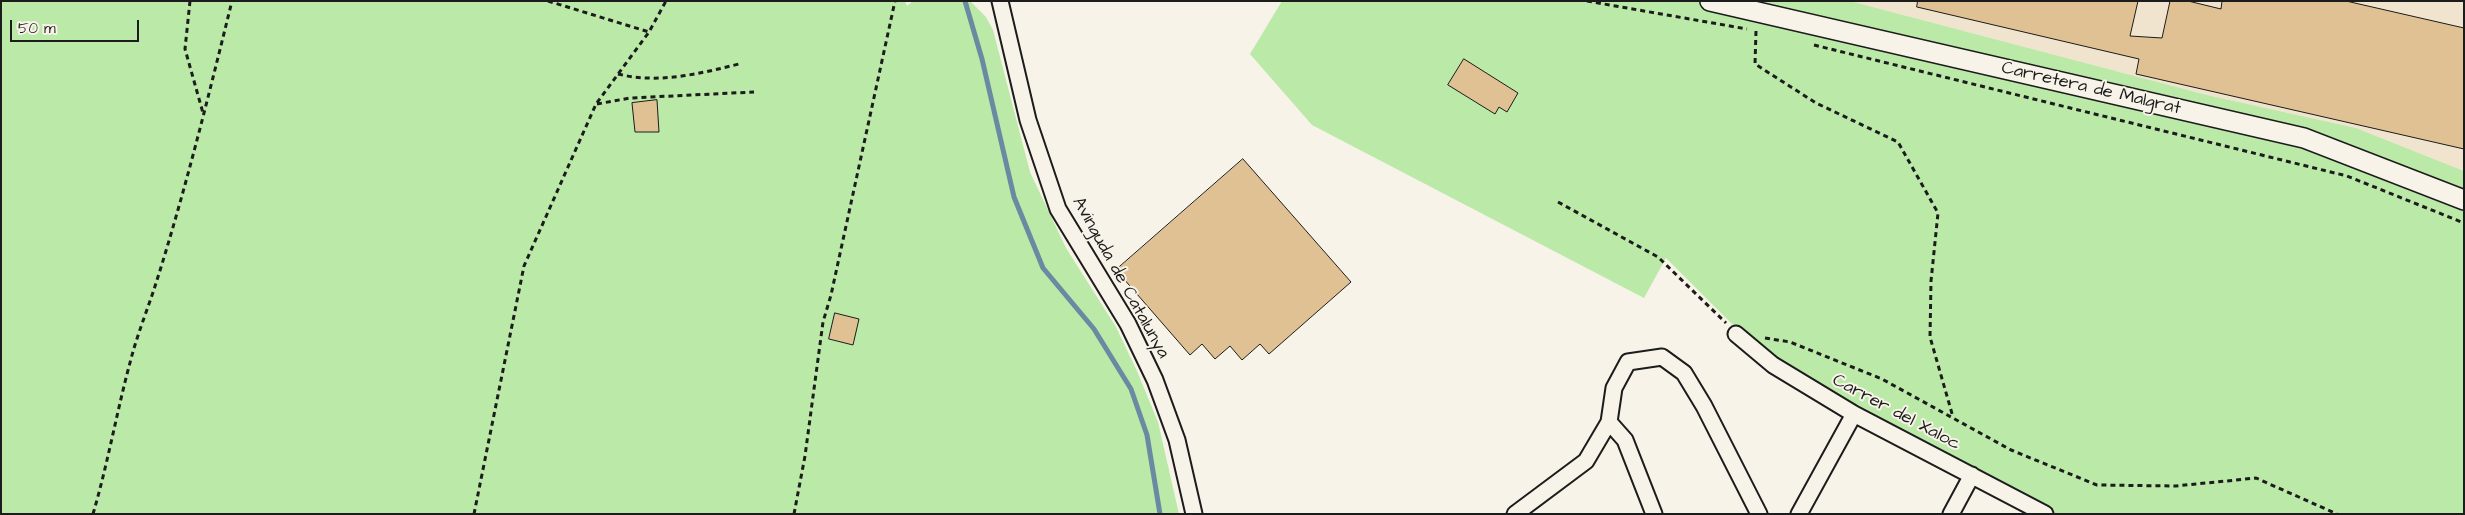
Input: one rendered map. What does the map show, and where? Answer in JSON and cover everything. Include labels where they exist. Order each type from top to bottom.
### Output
[{"type":"street","name":"Avinguda de Catalunya","points":[[1000,1],[1028,120],[1058,209],[1128,324],[1155,380],[1178,440],[1194,514]]},
{"type":"street","name":"Carretera de Malgrat","points":[[1710,1],[2304,138],[2464,200]]},
{"type":"street","name":"Carrer del Xaloc","points":[[1736,334],[1773,365],[1854,414],[2045,514]]},
{"type":"street","points":[[1515,514],[1535,508],[1586,461],[1609,422],[1614,388],[1628,362],[1662,357],[1684,374],[1704,406],[1760,514]]},
{"type":"street","points":[[1799,514],[1854,414]]},
{"type":"street","points":[[1609,422],[1625,440],[1654,514]]},
{"type":"street","points":[[1952,514],[1972,475]]},
{"type":"path","points":[[190,1],[185,50],[204,115]]},
{"type":"path","points":[[93,514],[104,477],[124,384],[157,280],[204,115],[232,1]]},
{"type":"path","points":[[548,1],[649,32]]},
{"type":"path","points":[[474,514],[524,266],[596,104],[649,32],[666,1]]},
{"type":"path","points":[[794,514],[806,456],[823,322],[833,286],[894,1]]},
{"type":"path","points":[[1587,1],[1766,33]]},
{"type":"path","points":[[1756,31],[1754,64],[1816,103],[1898,142],[1938,213],[1931,280],[1930,337],[1953,417]]},
{"type":"path","points":[[1804,43],[2347,176],[2464,223]]},
{"type":"path","points":[[618,74],[639,79],[689,76],[739,64]]},
{"type":"path","points":[[596,104],[630,98],[754,92]]},
{"type":"path","points":[[1558,202],[1658,257],[1736,334],[1790,342],[1882,379],[2011,450],[2097,485],[2176,486],[2256,478],[2337,514]]},
{"type":"shaded area","points":[[1850,1],[2464,1],[2464,171],[2356,128],[2207,95]]},
{"type":"green space","points":[[1,1],[905,1],[907,6],[913,1],[970,1],[986,17],[993,30],[1030,172],[1066,248],[1116,327],[1158,422],[1179,514],[1,514]]},
{"type":"green space","points":[[1282,1],[1850,1],[2207,95],[2356,128],[2464,171],[2464,514],[2045,514],[1773,365],[1666,258],[1644,298],[1312,125],[1250,54]]},
{"type":"building","points":[[1918,1],[2138,1],[2130,36],[2162,38],[2170,1],[2188,1],[2221,9],[2222,1],[2346,1],[2464,28],[2464,149],[2136,74],[2139,59],[1917,7]]},
{"type":"building","points":[[1464,59],[1518,93],[1507,112],[1499,107],[1495,114],[1448,85]]},
{"type":"building","points":[[657,100],[659,132],[635,132],[632,103]]},
{"type":"building","points":[[1243,159],[1351,282],[1269,354],[1260,344],[1242,360],[1230,346],[1215,359],[1202,344],[1190,355],[1116,270]]},
{"type":"building","points":[[835,313],[859,319],[853,345],[829,339]]},
{"type":"waterway","points":[[965,1],[982,59],[1014,197],[1043,268],[1094,329],[1131,389],[1147,435],[1160,514]]}]
